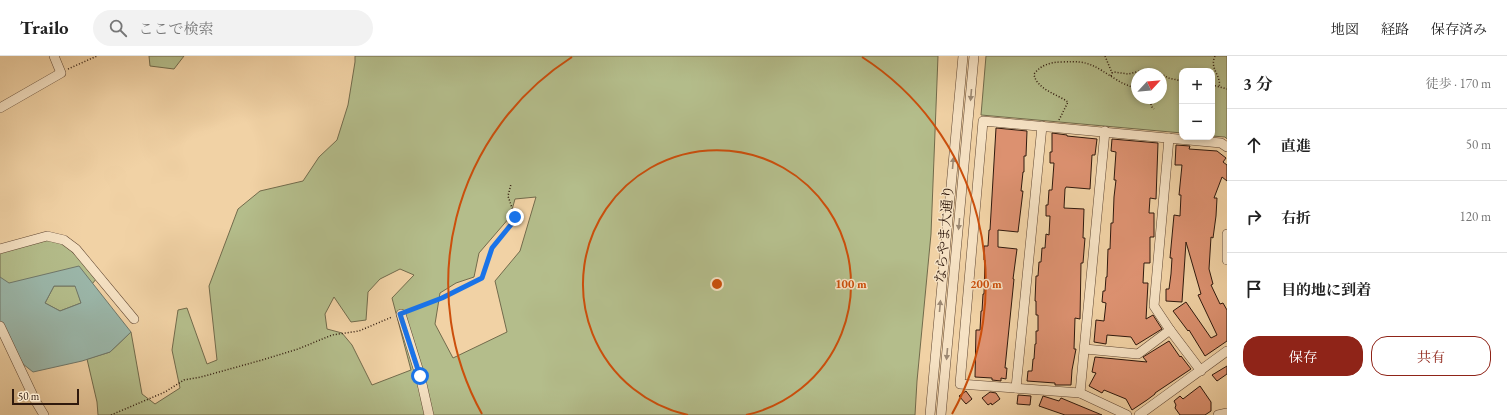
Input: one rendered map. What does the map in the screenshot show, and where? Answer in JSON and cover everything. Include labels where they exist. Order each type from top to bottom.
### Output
[{"type":"street","points":[[0,108],[61,73],[54,56]]},
{"type":"street","name":"ならやま大通り","points":[[930,415],[963,56]]},
{"type":"street","name":"ならやま大通り","points":[[941,415],[974,56]]},
{"type":"street","points":[[1127,415],[1080,393],[960,384],[983,121],[1221,143],[1227,148]]},
{"type":"street","points":[[1016,388],[1042,126]]},
{"type":"street","points":[[1080,393],[1104,131]]},
{"type":"street","points":[[1169,138],[1154,306],[1201,371]]},
{"type":"street","points":[[1227,234],[1227,260]]},
{"type":"street","points":[[0,249],[47,236],[64,240],[76,250],[134,319]]},
{"type":"street","points":[[400,314],[420,376],[429,415]]},
{"type":"street","points":[[0,326],[35,400],[44,415]]},
{"type":"street","points":[[1085,349],[1138,354],[1170,330]]},
{"type":"street","points":[[1139,415],[1227,351]]},
{"type":"street","points":[[1218,415],[1227,412]]},
{"type":"path","points":[[61,73],[97,56]]},
{"type":"path","points":[[1105,56],[1112,72],[1111,76]]},
{"type":"path","points":[[1215,56],[1213,62],[1214,68],[1220,80],[1219,87]]},
{"type":"path","points":[[1056,127],[1068,102],[1039,84],[1035,79],[1034,74],[1037,70],[1051,62],[1074,61],[1091,65],[1131,86]]},
{"type":"path","points":[[1112,72],[1128,74],[1148,69],[1157,71],[1168,78],[1179,80]]},
{"type":"path","points":[[1215,86],[1227,90]]},
{"type":"path","points":[[1151,104],[1154,109]]},
{"type":"path","points":[[111,415],[165,392],[184,380],[201,377],[262,360],[298,349],[332,335],[359,330],[442,298],[482,278],[492,248],[514,221],[515,217],[508,196],[511,184]]},
{"type":"green space","points":[[149,56],[184,56],[174,69],[150,66]]},
{"type":"green space","points":[[355,56],[938,56],[931,234],[915,415],[98,415],[97,402],[87,359],[110,352],[131,332],[142,394],[155,404],[180,388],[172,350],[178,310],[187,308],[207,364],[217,360],[209,286],[238,209],[260,191],[303,181],[319,157],[337,140],[348,105]],"holes":[[[536,197],[520,251],[495,281],[507,332],[453,358],[435,324],[440,293],[456,283],[474,277],[479,253],[510,217],[515,199]],[[400,269],[414,275],[392,298],[411,370],[372,385],[352,345],[342,333],[327,329],[325,314],[334,297],[351,322],[366,320],[368,292],[380,279]]]},
{"type":"green space","points":[[986,56],[1227,56],[1227,139],[1225,137],[1215,136],[1215,68],[1179,68],[1179,133],[981,115]]},
{"type":"green space","points":[[47,238],[63,242],[97,278],[92,284],[10,286],[0,278],[0,252]]},
{"type":"green space","points":[[54,286],[76,286],[81,303],[60,311],[45,303]]},
{"type":"shaded area","points":[[79,266],[131,332],[110,352],[82,361],[33,372],[23,364],[0,322],[0,277],[9,283]],"holes":[[[54,286],[75,286],[81,303],[60,311],[45,303]]]},
{"type":"building","points":[[996,128],[1027,131],[1026,156],[1024,156],[1024,172],[1021,191],[1023,191],[1018,232],[998,230],[998,247],[1017,249],[1005,368],[1007,368],[1006,379],[1001,378],[1001,381],[992,380],[992,378],[975,377],[976,330],[980,330],[984,294],[984,246],[988,246],[990,230]]},
{"type":"building","points":[[1052,133],[1097,139],[1095,155],[1092,155],[1090,189],[1066,187],[1065,189],[1064,208],[1084,209],[1083,238],[1085,238],[1083,263],[1081,263],[1080,319],[1075,318],[1074,349],[1076,349],[1071,385],[1055,385],[1055,383],[1027,381],[1028,371],[1032,371],[1036,344],[1036,331],[1038,331],[1038,315],[1036,315],[1035,301],[1036,276],[1038,276],[1039,262],[1041,262],[1042,248],[1045,248],[1046,234],[1049,235],[1050,216],[1046,216],[1046,205],[1048,205],[1049,190],[1052,190],[1054,163],[1050,163],[1050,152],[1052,152]]},
{"type":"building","points":[[1112,139],[1158,143],[1156,199],[1150,198],[1149,213],[1154,213],[1154,237],[1150,237],[1150,263],[1144,263],[1143,283],[1148,283],[1146,319],[1153,315],[1162,329],[1136,345],[1131,337],[1107,335],[1106,344],[1094,342],[1096,320],[1104,321],[1106,303],[1102,302],[1107,277],[1108,249],[1110,249],[1111,223],[1113,223],[1116,180],[1114,180],[1116,152],[1111,151]]},
{"type":"building","points":[[1176,145],[1190,146],[1189,149],[1217,151],[1226,158],[1223,162],[1227,165],[1227,181],[1222,177],[1214,198],[1217,198],[1216,216],[1213,238],[1211,237],[1209,269],[1213,284],[1211,285],[1220,304],[1223,303],[1227,310],[1227,341],[1205,356],[1189,330],[1188,331],[1173,311],[1186,302],[1211,338],[1217,335],[1198,295],[1201,294],[1186,242],[1182,302],[1166,301],[1166,289],[1169,289],[1171,274],[1172,258],[1170,258],[1174,215],[1180,216],[1181,195],[1179,195],[1182,165],[1175,165]]},
{"type":"building","points":[[1169,341],[1180,357],[1181,356],[1191,369],[1132,410],[1126,399],[1104,390],[1102,393],[1089,386],[1096,373],[1092,372],[1095,357],[1147,362],[1143,357]]},
{"type":"building","points":[[1227,366],[1227,374],[1217,381],[1212,375]]},
{"type":"building","points":[[1200,386],[1211,402],[1211,411],[1205,415],[1180,415],[1175,408],[1176,405],[1174,401],[1180,396],[1183,399]]},
{"type":"building","points":[[966,391],[972,399],[966,404],[959,396]]},
{"type":"building","points":[[990,392],[996,393],[1000,399],[992,405],[991,403],[988,405],[982,398]]},
{"type":"building","points":[[1018,395],[1031,396],[1030,405],[1017,404]]},
{"type":"building","points":[[1043,396],[1059,401],[1061,398],[1102,415],[1065,415],[1039,406]]},
{"type":"route","points":[[420,376],[400,314],[442,298],[482,278],[492,248],[514,221],[515,217]]}]
